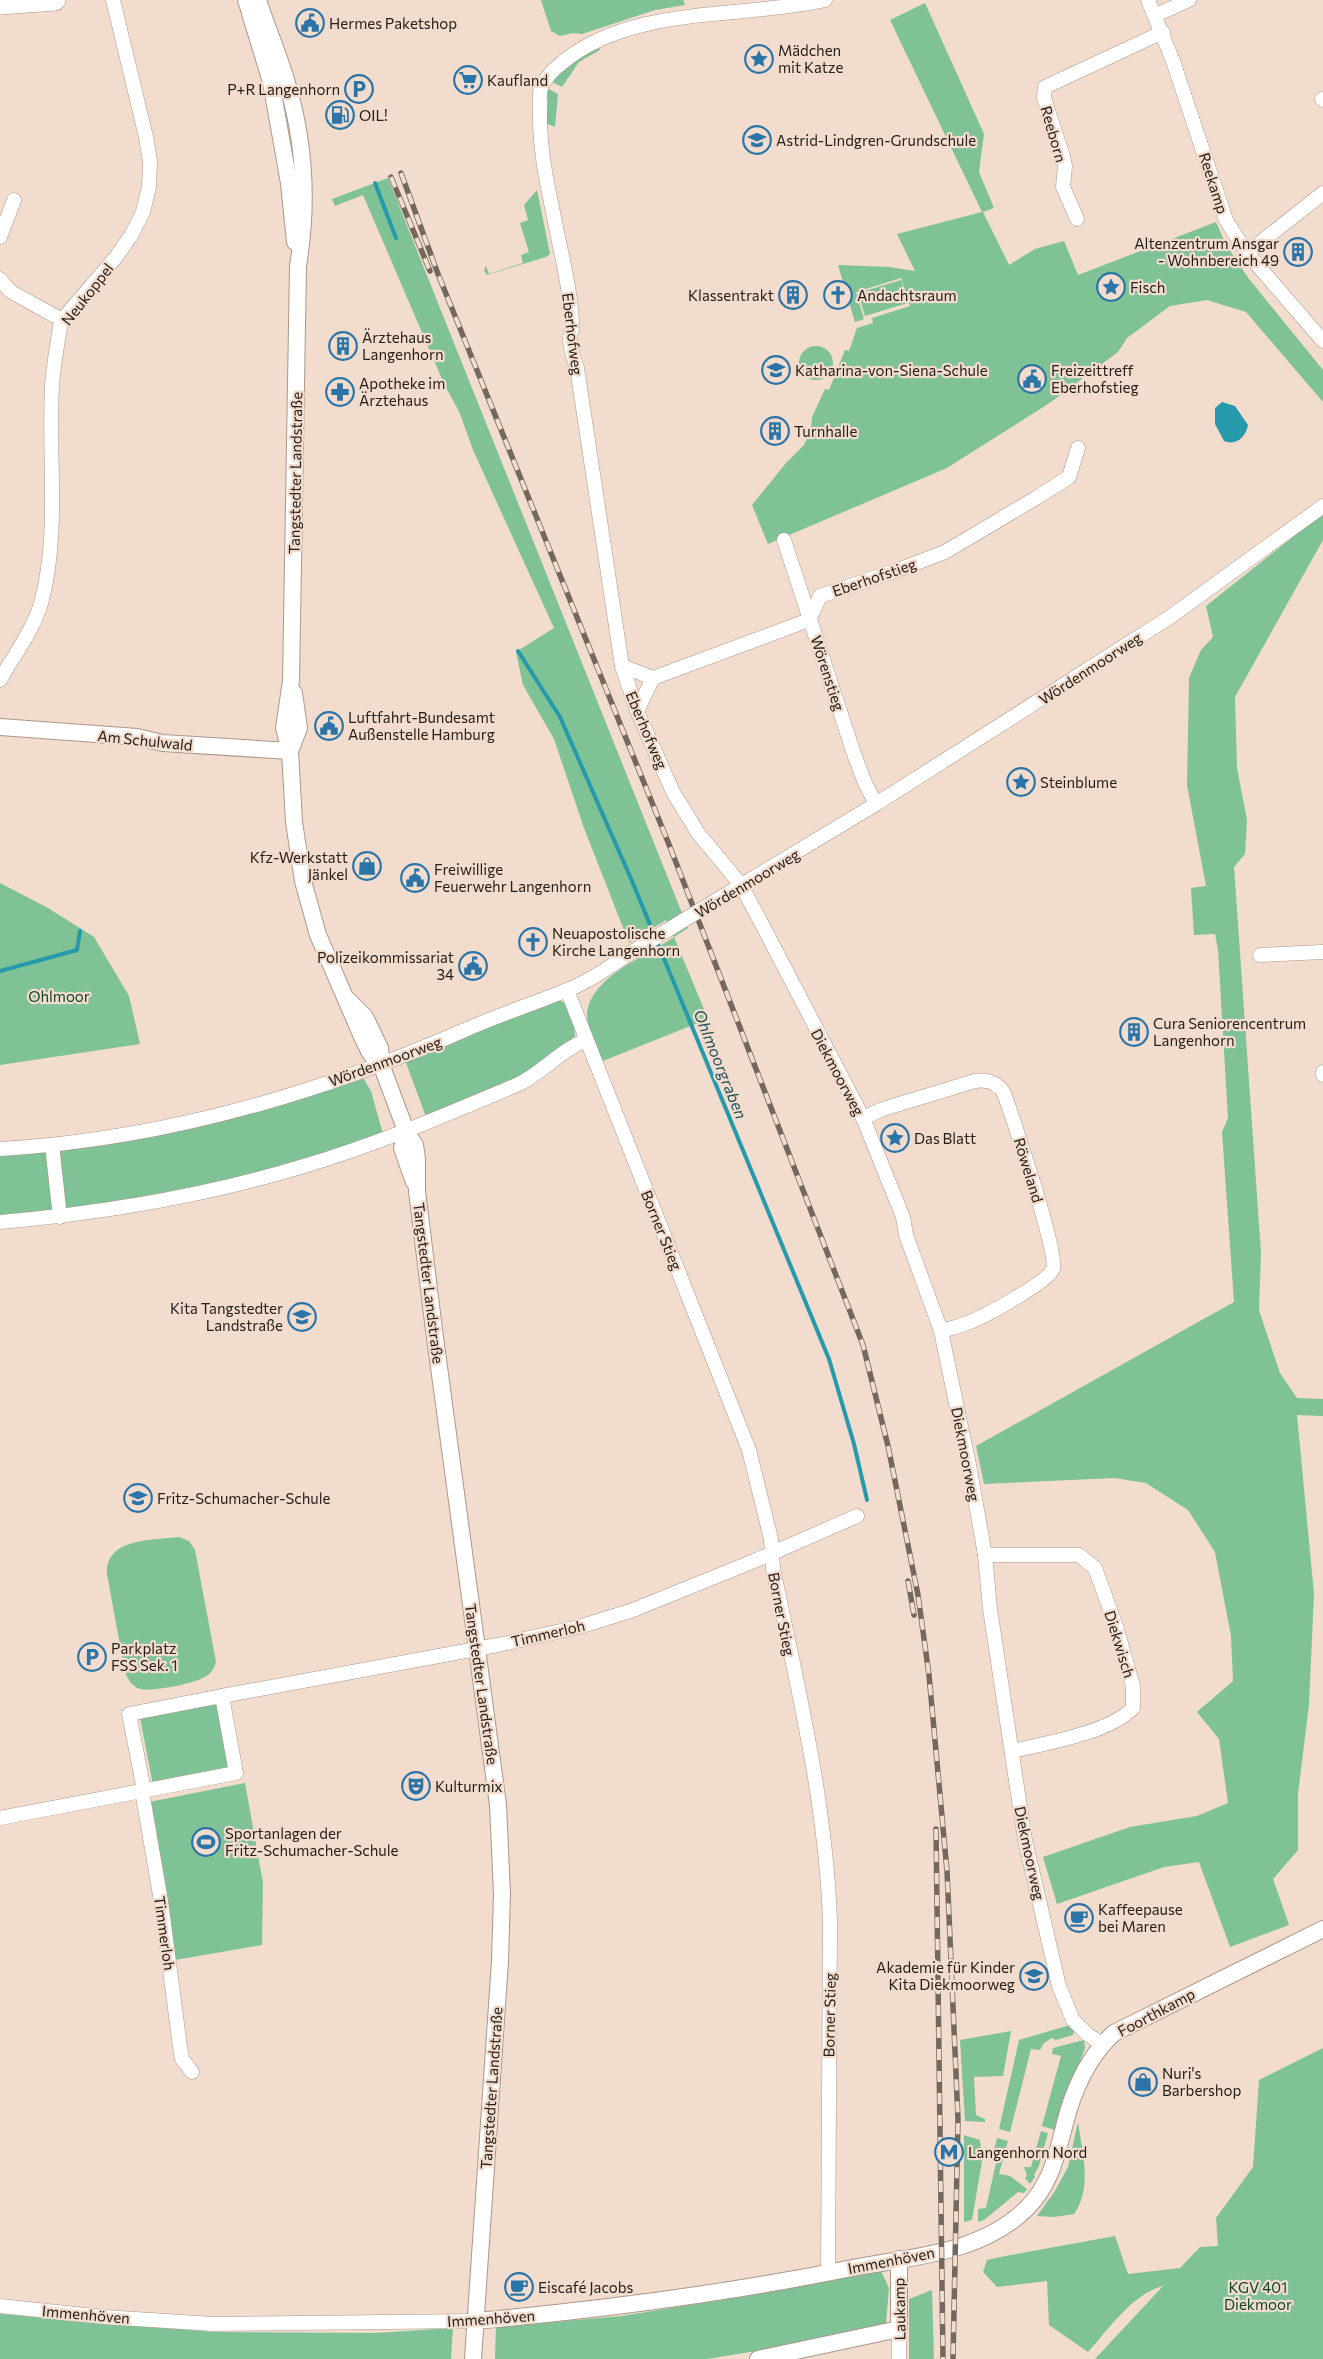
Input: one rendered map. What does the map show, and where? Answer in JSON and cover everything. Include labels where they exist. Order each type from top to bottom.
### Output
[{"type":"main road","points":[[0,4],[55,0]]},
{"type":"street","name":"Neukoppel","points":[[0,680],[32,626],[41,604],[48,571],[52,387],[62,320],[111,264],[132,234],[143,212],[149,187],[150,161],[146,137],[113,0]]},
{"type":"street","name":"Tangstedter Landstraße","points":[[246,0],[271,82],[289,183],[298,266],[291,681],[299,728],[290,751],[294,822],[303,881],[318,935],[348,999],[354,1021],[370,1053],[381,1064],[406,1131],[402,1148],[417,1191],[498,1806],[502,1894],[500,1961],[473,2359]]},
{"type":"street","name":"Tangstedter Landstraße","points":[[258,0],[288,84],[302,156],[304,233],[298,266]]},
{"type":"street","name":"Eberhofweg","points":[[741,885],[698,833],[678,800],[637,711],[622,666],[577,368],[572,355],[570,339],[573,325],[562,258],[541,155],[539,132],[541,87],[550,74],[575,52],[602,38],[620,32],[691,17],[784,8],[825,0]]},
{"type":"street","name":"Reekamp","points":[[1148,0],[1163,32],[1226,220],[1247,253],[1323,341]]},
{"type":"street","points":[[1156,15],[1189,0]]},
{"type":"street","name":"Reeborn","points":[[1077,219],[1063,187],[1065,166],[1046,104],[1045,87],[1163,32]]},
{"type":"street","points":[[1247,253],[1323,192]]},
{"type":"street","points":[[0,236],[14,200]]},
{"type":"street","points":[[0,279],[10,291],[62,320]]},
{"type":"street","name":"Eberhofstieg","points":[[809,620],[820,596],[895,571],[944,552],[1069,477],[1078,448]]},
{"type":"street","name":"Wördenmoorweg","points":[[0,1149],[52,1145],[144,1132],[235,1111],[381,1064],[567,990],[591,978],[741,885],[757,878],[1170,617],[1323,506]]},
{"type":"street","name":"Wörenstieg","points":[[784,540],[862,776],[876,804]]},
{"type":"street","points":[[622,666],[653,678],[809,620]]},
{"type":"street","points":[[637,711],[653,678]]},
{"type":"street","name":"Am Schulwald","points":[[0,727],[137,737],[172,743],[290,751]]},
{"type":"street","name":"Diekmoorweg","points":[[741,885],[863,1118],[903,1217],[906,1235],[941,1331],[970,1465],[985,1556],[990,1609],[1025,1840],[1060,1986],[1073,2020],[1087,2034],[1102,2044]]},
{"type":"street","points":[[1260,954],[1323,952]]},
{"type":"street","name":"Borner Stieg","points":[[567,990],[749,1450],[771,1539],[773,1568],[819,1792],[828,1875],[830,1922],[828,2273]]},
{"type":"street","points":[[0,1222],[60,1217],[175,1199],[304,1166],[406,1131],[519,1084],[539,1074],[575,1044],[586,1040]]},
{"type":"street","name":"Röweland","points":[[863,1118],[883,1109],[975,1081],[994,1083],[1001,1088],[1005,1096],[1054,1256],[1054,1268],[1047,1277],[1011,1300],[971,1322],[941,1331]]},
{"type":"street","points":[[52,1145],[60,1217]]},
{"type":"street","name":"Timmerloh","points":[[192,2072],[182,2059],[161,1901],[129,1714],[548,1635],[619,1614],[772,1554],[857,1516]]},
{"type":"street","name":"Diekwisch","points":[[985,1556],[1080,1554],[1096,1568],[1116,1626],[1133,1686],[1133,1708],[1124,1718],[1107,1726],[1012,1751]]},
{"type":"street","points":[[0,1818],[236,1773],[222,1696]]},
{"type":"street","name":"Foorthkamp","points":[[975,2241],[1010,2223],[1039,2194],[1054,2166],[1076,2088],[1088,2064],[1102,2044],[1122,2029],[1323,1929]]},
{"type":"street","name":"Immenhöven","points":[[0,2306],[104,2317],[213,2324],[475,2321],[600,2309],[828,2273],[948,2250],[975,2241]]},
{"type":"street","name":"Laukamp","points":[[898,2259],[899,2359]]},
{"type":"street","points":[[758,2359],[899,2329]]},
{"type":"green space","points":[[541,0],[683,0],[685,5],[655,10],[582,34],[573,33],[560,36],[551,31]]},
{"type":"green space","points":[[925,3],[984,134],[979,172],[994,208],[983,212],[1009,265],[1035,249],[1064,241],[1078,275],[1216,222],[1226,245],[1249,279],[1323,370],[1323,402],[1246,312],[1207,300],[1170,306],[1127,338],[1118,352],[1051,402],[947,468],[768,544],[752,505],[786,463],[804,445],[811,430],[812,417],[825,389],[829,390],[845,350],[849,351],[857,328],[873,323],[872,318],[910,306],[901,278],[856,292],[864,319],[855,322],[838,265],[889,267],[915,271],[897,234],[982,212],[890,20]]},
{"type":"green space","points":[[598,46],[600,50],[579,62],[562,87],[548,80]]},
{"type":"green space","points":[[545,87],[558,94],[555,127],[545,123],[548,101]]},
{"type":"green space","points":[[388,178],[688,928],[674,937],[666,920],[629,943],[584,828],[554,739],[523,685],[516,652],[554,628],[473,450],[459,411],[445,386],[363,195],[335,206],[332,199]]},
{"type":"green space","points":[[537,190],[550,254],[546,257],[487,275],[484,270],[486,266],[489,274],[523,263],[521,255],[529,252],[520,223],[528,220],[524,205]]},
{"type":"green space","points":[[901,280],[908,303],[865,316],[858,293]]},
{"type":"green space","points":[[816,346],[828,351],[833,363],[828,375],[816,380],[804,375],[799,363],[804,351]]},
{"type":"green space","points":[[1323,513],[1323,540],[1235,697],[1237,768],[1247,820],[1245,854],[1234,867],[1261,1253],[1259,1310],[1280,1373],[1297,1398],[1323,1399],[1323,1416],[1297,1415],[1314,1594],[1309,1704],[1298,1794],[1298,1850],[1273,1879],[1289,1925],[1230,1947],[1199,1862],[1164,1867],[1057,1904],[1043,1857],[1130,1827],[1197,1816],[1228,1803],[1219,1739],[1197,1712],[1233,1681],[1231,1636],[1215,1552],[1188,1510],[1146,1483],[1114,1478],[984,1484],[976,1446],[1234,1302],[1222,1132],[1228,1118],[1218,950],[1215,934],[1194,935],[1191,888],[1206,886],[1187,785],[1189,678],[1201,650],[1213,637],[1206,606]]},
{"type":"green space","name":"Ohlmoor","points":[[0,883],[48,908],[94,937],[129,996],[140,1044],[0,1065]]},
{"type":"green space","points":[[674,937],[708,1019],[603,1061],[588,1025],[588,1009],[594,995],[617,972]]},
{"type":"green space","points":[[556,999],[565,1003],[574,1026],[575,1036],[542,1067],[426,1117],[405,1060],[539,1008]]},
{"type":"green space","points":[[362,1076],[371,1091],[383,1134],[291,1165],[196,1190],[98,1206],[0,1216],[0,1154],[39,1151]]},
{"type":"green space","points":[[179,1537],[189,1541],[195,1550],[216,1662],[210,1673],[195,1681],[165,1688],[140,1689],[127,1678],[125,1672],[107,1574],[108,1562],[114,1553],[132,1543]]},
{"type":"green space","points":[[217,1703],[229,1771],[153,1785],[140,1718]]},
{"type":"green space","name":"Sportanlagen der Fritz-Schumacher-Schule","points":[[245,1783],[263,1883],[262,1945],[175,1960],[149,1802]]},
{"type":"green space","points":[[1070,2025],[1074,2030],[1073,2035],[1056,2040],[1052,2038],[1044,2043],[1040,2050],[1031,2049],[1010,2132],[999,2129],[1019,2040]]},
{"type":"green space","points":[[1011,2031],[1003,2076],[974,2077],[976,2115],[985,2119],[985,2122],[965,2121],[960,2040]]},
{"type":"green space","points":[[1084,2040],[1085,2048],[1055,2130],[1042,2126],[1061,2056],[1052,2054],[1053,2048]]},
{"type":"green space","name":"KGV 401 Diekmoor","points":[[1323,2048],[1323,2359],[1095,2359],[1163,2286],[1141,2296],[1131,2304],[1088,2352],[1049,2325],[1047,2281],[997,2287],[983,2272],[987,2260],[1115,2236],[1128,2274],[1180,2268],[1200,2247],[1218,2246],[1216,2218],[1253,2167],[1259,2080]]},
{"type":"green space","points":[[1078,2122],[1085,2169],[1085,2181],[1080,2204],[1074,2214],[1054,2217],[1037,2216],[1055,2191],[1068,2167]]},
{"type":"green space","points":[[1041,2131],[1048,2133],[1039,2166],[1030,2184],[1025,2178],[1027,2176],[1024,2167],[1031,2167]]},
{"type":"green space","points":[[964,2135],[980,2140],[982,2161],[972,2220],[964,2222]]},
{"type":"green space","points":[[997,2138],[1008,2141],[999,2174],[1010,2176],[1027,2189],[1024,2193],[1018,2192],[984,2220],[978,2222],[978,2209],[986,2208],[996,2163],[992,2160],[998,2161],[999,2156],[993,2154]]},
{"type":"green space","points":[[881,2271],[889,2288],[886,2324],[780,2347],[707,2359],[495,2359],[496,2327],[621,2316],[752,2295]]},
{"type":"green space","points":[[932,2290],[934,2359],[909,2359],[909,2299]]},
{"type":"green space","points":[[0,2314],[214,2332],[375,2333],[453,2328],[451,2359],[0,2359]]},
{"type":"water","points":[[1222,402],[1235,406],[1248,425],[1243,437],[1233,442],[1224,441],[1215,424],[1215,408]]},
{"type":"waterway","name":"Ohlmoorgraben","points":[[375,183],[396,238]]},
{"type":"waterway","name":"Ohlmoorgraben","points":[[518,651],[560,717],[632,881],[829,1359],[854,1444],[867,1500]]},
{"type":"waterway","name":"Ohlmoorgraben","points":[[0,971],[77,950],[80,931]]},
{"type":"railway","points":[[401,173],[438,274],[670,847],[863,1345],[888,1446],[918,1595],[929,1675],[947,1871],[958,2119],[953,2359]]},
{"type":"railway","points":[[391,177],[430,271]]},
{"type":"railway","points":[[908,1581],[914,1615]]},
{"type":"railway","points":[[936,1829],[943,2359]]},
{"type":"place","name":"Hermes Paketshop","points":[[310,23]]},
{"type":"place","name":"Mädchen mit Katze","points":[[759,59]]},
{"type":"place","name":"Kaufland","points":[[468,80]]},
{"type":"place","name":"P+R Langenhorn","points":[[359,89]]},
{"type":"place","name":"OIL!","points":[[340,115]]},
{"type":"place","name":"Astrid-Lindgren-Grundschule","points":[[757,140]]},
{"type":"place","name":"Altenzentrum Ansgar - Wohnbereich 49","points":[[1298,252]]},
{"type":"place","name":"Fisch","points":[[1111,287]]},
{"type":"place","name":"Klassentrakt","points":[[793,295]]},
{"type":"place","name":"Andachtsraum","points":[[838,295]]},
{"type":"place","name":"Ärztehaus Langenhorn","points":[[343,346]]},
{"type":"place","name":"Katharina-von-Siena-Schule","points":[[776,370]]},
{"type":"place","name":"Freizeittreff Eberhofstieg","points":[[1032,379]]},
{"type":"place","name":"Apotheke im Ärztehaus","points":[[340,392]]},
{"type":"place","name":"Turnhalle","points":[[775,431]]},
{"type":"place","name":"Luftfahrt-Bundesamt Außenstelle Hamburg","points":[[329,726]]},
{"type":"place","name":"Steinblume","points":[[1021,782]]},
{"type":"place","name":"Kfz-Werkstatt Jänkel","points":[[367,866]]},
{"type":"place","name":"Freiwillige Feuerwehr Langenhorn","points":[[415,878]]},
{"type":"place","name":"Neuapostolische Kirche Langenhorn","points":[[533,942]]},
{"type":"place","name":"Polizeikommissariat 34","points":[[473,966]]},
{"type":"place","name":"Cura Seniorencentrum Langenhorn","points":[[1134,1032]]},
{"type":"place","name":"Das Blatt","points":[[895,1138]]},
{"type":"place","name":"Kita Tangstedter Landstraße","points":[[302,1317]]},
{"type":"place","name":"Fritz-Schumacher-Schule","points":[[138,1498]]},
{"type":"place","name":"Parkplatz FSS Sek. 1","points":[[92,1657]]},
{"type":"place","name":"Kulturmix","points":[[416,1786]]},
{"type":"place","name":"Sportanlagen der Fritz-Schumacher-Schule","points":[[206,1842]]},
{"type":"place","name":"Kaffeepause bei Maren","points":[[1079,1918]]},
{"type":"place","name":"Akademie für Kinder Kita Diekmoorweg","points":[[1034,1976]]},
{"type":"place","name":"Nuri's Barbershop","points":[[1143,2082]]},
{"type":"place","name":"Langenhorn Nord","points":[[949,2152]]},
{"type":"place","name":"Eiscafé Jacobs","points":[[519,2287]]}]
